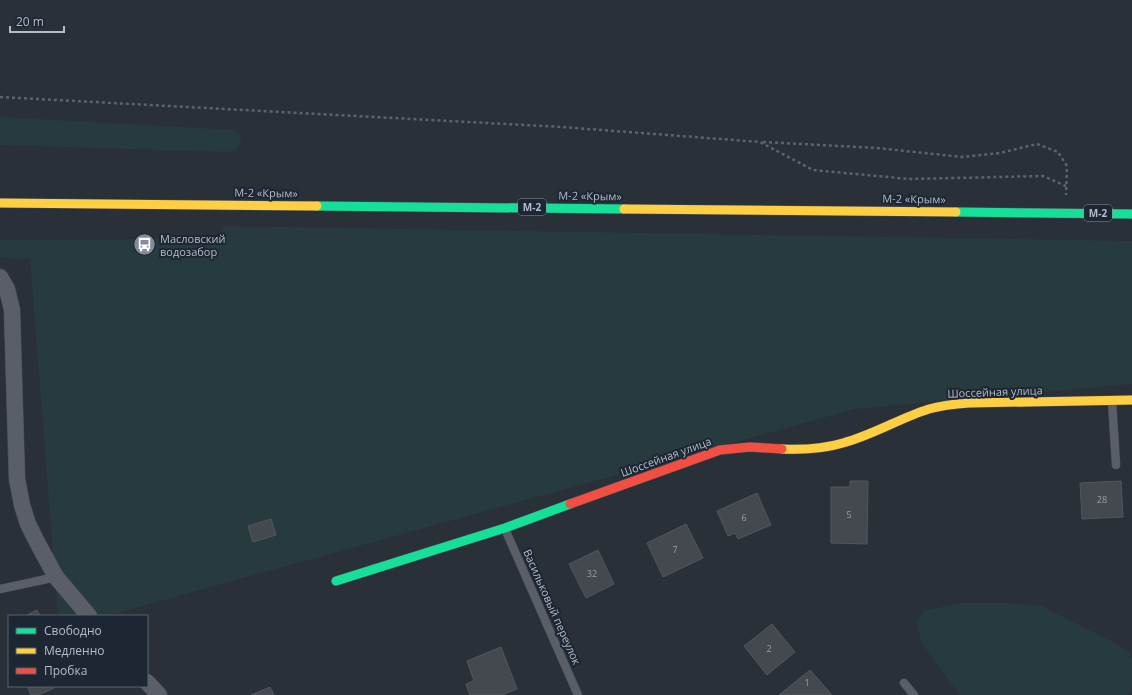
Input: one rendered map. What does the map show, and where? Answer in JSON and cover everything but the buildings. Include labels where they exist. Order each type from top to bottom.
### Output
[{"type":"main road","name":"М-2 «Крым»","points":[[0,203],[1132,214]]},
{"type":"main road","name":"Шоссейная улица","points":[[336,581],[505,528],[725,449],[744,448],[806,450],[849,443],[924,411],[945,405],[969,403],[1132,400]]},
{"type":"street","points":[[0,277],[7,289],[12,310],[17,479],[22,505],[28,524],[56,577],[88,615]]},
{"type":"street","points":[[148,683],[159,695]]},
{"type":"lane","points":[[1112,400],[1116,465]]},
{"type":"lane","name":"Васильковый переулок","points":[[505,528],[578,695]]},
{"type":"lane","points":[[0,589],[56,577]]},
{"type":"lane","points":[[904,684],[914,695]]},
{"type":"path","points":[[0,97],[562,127],[760,142],[877,148],[962,157],[1000,153],[1038,144],[1058,152],[1067,166],[1066,186],[1043,176],[909,179],[813,170],[760,142]]},
{"type":"green space","points":[[0,117],[235,130],[240,135],[241,142],[237,149],[229,152],[0,145]]},
{"type":"green space","points":[[222,226],[1132,241],[1132,384],[855,409],[110,615],[58,615],[30,259],[0,258],[0,240],[103,240],[223,237]]},
{"type":"green space","points":[[961,603],[1006,603],[1041,606],[1119,645],[1130,653],[1132,660],[1132,690],[1128,695],[960,695],[921,642],[917,624],[923,611]]},
{"type":"traffic: fast","points":[[317,206],[624,209]]},
{"type":"traffic: fast","points":[[956,212],[1132,214]]},
{"type":"traffic: fast","points":[[336,581],[505,528],[570,504]]},
{"type":"traffic: slow","points":[[0,203],[317,206]]},
{"type":"traffic: slow","points":[[624,209],[956,212]]},
{"type":"traffic: slow","points":[[782,449],[813,449],[828,447],[865,436],[918,413],[949,405],[969,403],[1132,400]]},
{"type":"traffic: jam","points":[[570,504],[720,450],[750,447],[782,449]]},
{"type":"place","name":"Масловский водозабор","points":[[144,245]]}]
